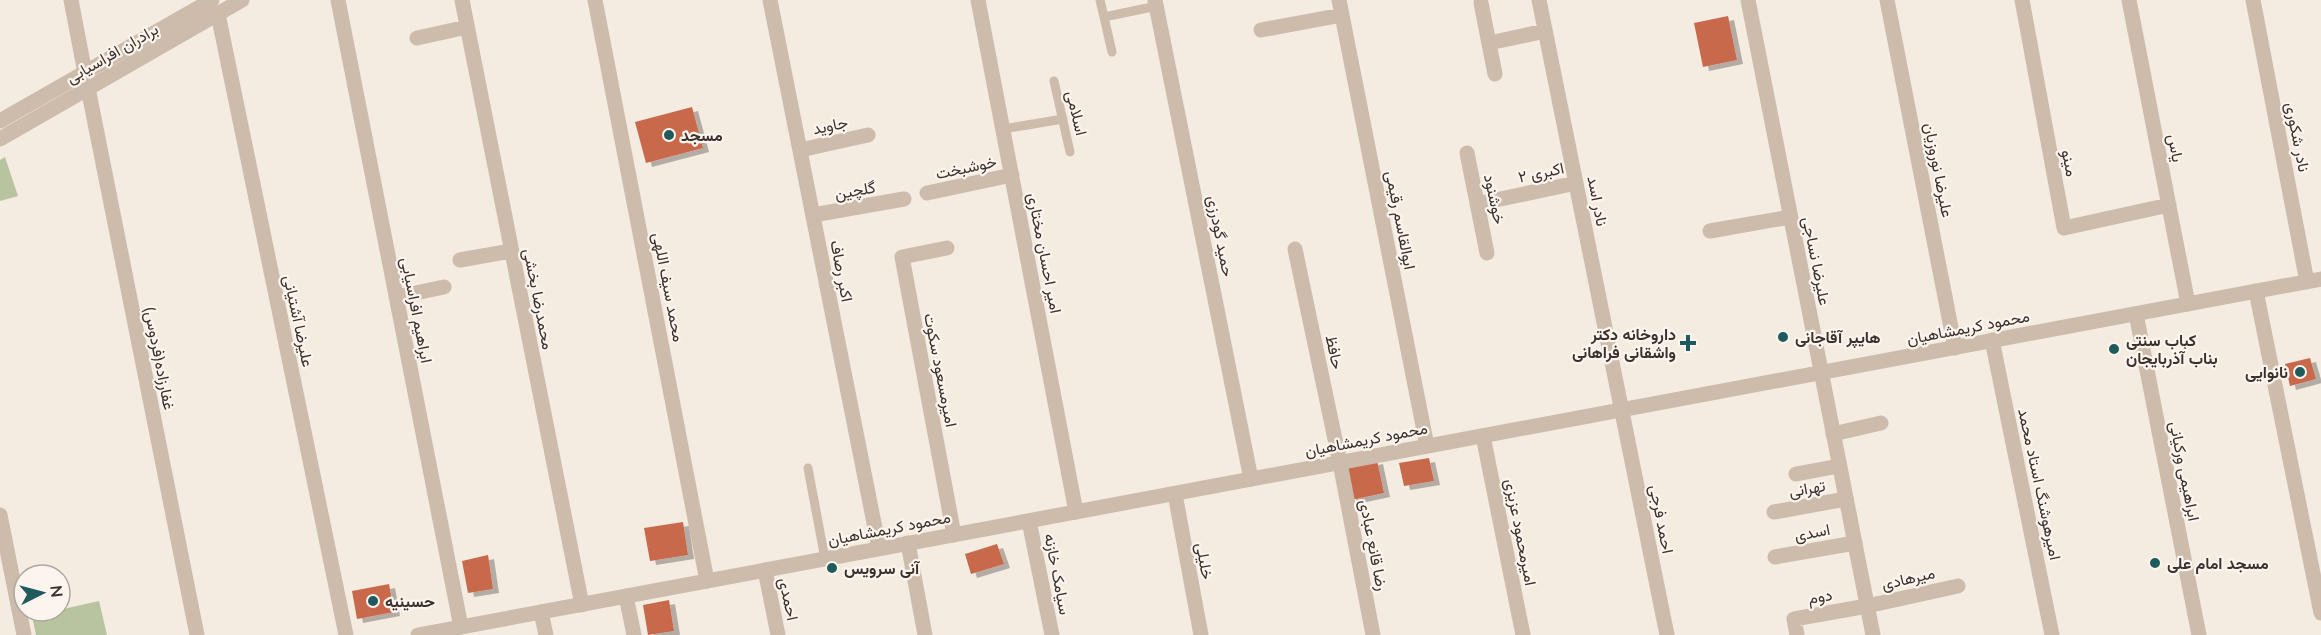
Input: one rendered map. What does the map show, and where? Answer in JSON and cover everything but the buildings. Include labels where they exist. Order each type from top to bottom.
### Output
[{"type":"street","name":"غفارزاده(فردوس)","points":[[71,0],[197,635]]},
{"type":"street","name":"برادران افراسیابی","points":[[0,121],[86,80],[215,7],[242,0]]},
{"type":"street","name":"ابراهیم افراسیابی","points":[[338,0],[461,627]]},
{"type":"street","name":"محمدرضا بخشی","points":[[462,0],[582,604]]},
{"type":"street","name":"محمد سیف اللهی","points":[[595,0],[707,581]]},
{"type":"street","name":"اکبر رصاف","points":[[770,0],[879,548]]},
{"type":"street","name":"امیر احسان مختاری","points":[[978,0],[1076,512]]},
{"type":"street","name":"نادر اسد","points":[[1539,0],[1622,410]]},
{"type":"street","name":"علیرضا نساجی","points":[[1748,0],[1873,635]]},
{"type":"street","name":"علیرضا نوروزیان","points":[[1887,0],[1955,348]]},
{"type":"street","name":"مینو","points":[[2022,0],[2064,228],[2169,206]]},
{"type":"street","name":"یاس","points":[[2128,0],[2188,304]]},
{"type":"street","name":"نادر شکوری","points":[[2253,0],[2314,280]]},
{"type":"street","name":"حمید گودرزی","points":[[1156,3],[1251,479]]},
{"type":"street","points":[[1481,3],[1495,74]]},
{"type":"street","name":"علیرضا آشتیانی","points":[[215,7],[346,635]]},
{"type":"street","points":[[1261,30],[1340,7]]},
{"type":"street","name":"ابوالقاسم رقیمی","points":[[1340,7],[1427,446]]},
{"type":"street","points":[[417,38],[467,27]]},
{"type":"street","points":[[1489,44],[1545,31]]},
{"type":"street","name":"برادران افراسیابی","points":[[0,139],[86,80]]},
{"type":"street","name":"جاوید","points":[[800,150],[868,135]]},
{"type":"street","name":"خوشنود","points":[[1467,153],[1487,253]]},
{"type":"street","name":"خوشبخت","points":[[927,193],[1012,175]]},
{"type":"street","name":"اکبری ۲","points":[[1478,204],[1576,183]]},
{"type":"street","name":"گلچین","points":[[813,215],[904,199]]},
{"type":"street","points":[[1710,231],[1790,217]]},
{"type":"street","name":"امیرمسعود سکوت","points":[[947,248],[902,258],[954,535]]},
{"type":"street","name":"حافظ","points":[[1295,249],[1340,463]]},
{"type":"street","points":[[460,260],[512,250]]},
{"type":"street","name":"محمود کریمشاهیان","points":[[418,635],[461,627],[481,629],[541,612],[582,604],[2314,280]]},
{"type":"street","points":[[396,297],[444,287]]},
{"type":"street","points":[[2256,291],[2321,614]]},
{"type":"street","name":"ابراهیمی ورکیانی","points":[[2136,314],[2199,635]]},
{"type":"street","name":"امیرهوشنگ استاد محمد","points":[[1992,340],[2052,635]]},
{"type":"street","name":"احمد فرجی","points":[[1622,410],[1667,635]]},
{"type":"street","points":[[1833,434],[1881,423]]},
{"type":"street","name":"امیرمحمود عزیزی","points":[[1483,436],[1523,635]]},
{"type":"street","name":"رضا قانع عبادی","points":[[1340,463],[1373,635]]},
{"type":"street","points":[[1796,474],[1839,466]]},
{"type":"street","name":"خلیلی","points":[[1175,494],[1201,635]]},
{"type":"street","name":"تهرانی","points":[[1774,512],[1846,499]]},
{"type":"street","points":[[0,515],[24,635]]},
{"type":"street","name":"سیامک خازنه","points":[[1029,521],[1052,635]]},
{"type":"street","points":[[908,543],[925,635]]},
{"type":"street","name":"اسدی","points":[[1775,557],[1855,543]]},
{"type":"street","name":"احمدی","points":[[765,570],[778,635]]},
{"type":"street","name":"میرهادی","points":[[1867,606],[1958,586]]},
{"type":"street","points":[[626,596],[634,635]]},
{"type":"street","name":"دوم","points":[[1797,635],[1794,619],[1867,606]]},
{"type":"street","points":[[541,612],[546,635]]},
{"type":"lane","points":[[1100,0],[1112,52]]},
{"type":"lane","points":[[1104,17],[1156,3]]},
{"type":"lane","name":"اسلامی","points":[[1054,81],[1070,152]]},
{"type":"lane","points":[[1003,129],[1063,119]]},
{"type":"lane","points":[[808,468],[825,559]]},
{"type":"green space","points":[[5,157],[18,196],[0,201],[0,160]]},
{"type":"green space","points":[[99,601],[107,635],[36,635],[33,623],[72,623],[72,607]]},
{"type":"place","name":"مسجد","points":[[669,135]]},
{"type":"place","name":"هایپر آقاجانی","points":[[1783,337]]},
{"type":"place","name":"داروخانه دکتر واشقانی فراهانی","points":[[1688,343]]},
{"type":"place","name":"کباب سنتی بناب آذربایجان","points":[[2114,349]]},
{"type":"place","name":"نانوایی","points":[[2300,372]]},
{"type":"place","name":"مسجد امام علی","points":[[2155,563]]},
{"type":"place","name":"آنی سرویس","points":[[832,568]]},
{"type":"place","name":"حسینیه","points":[[373,601]]}]
